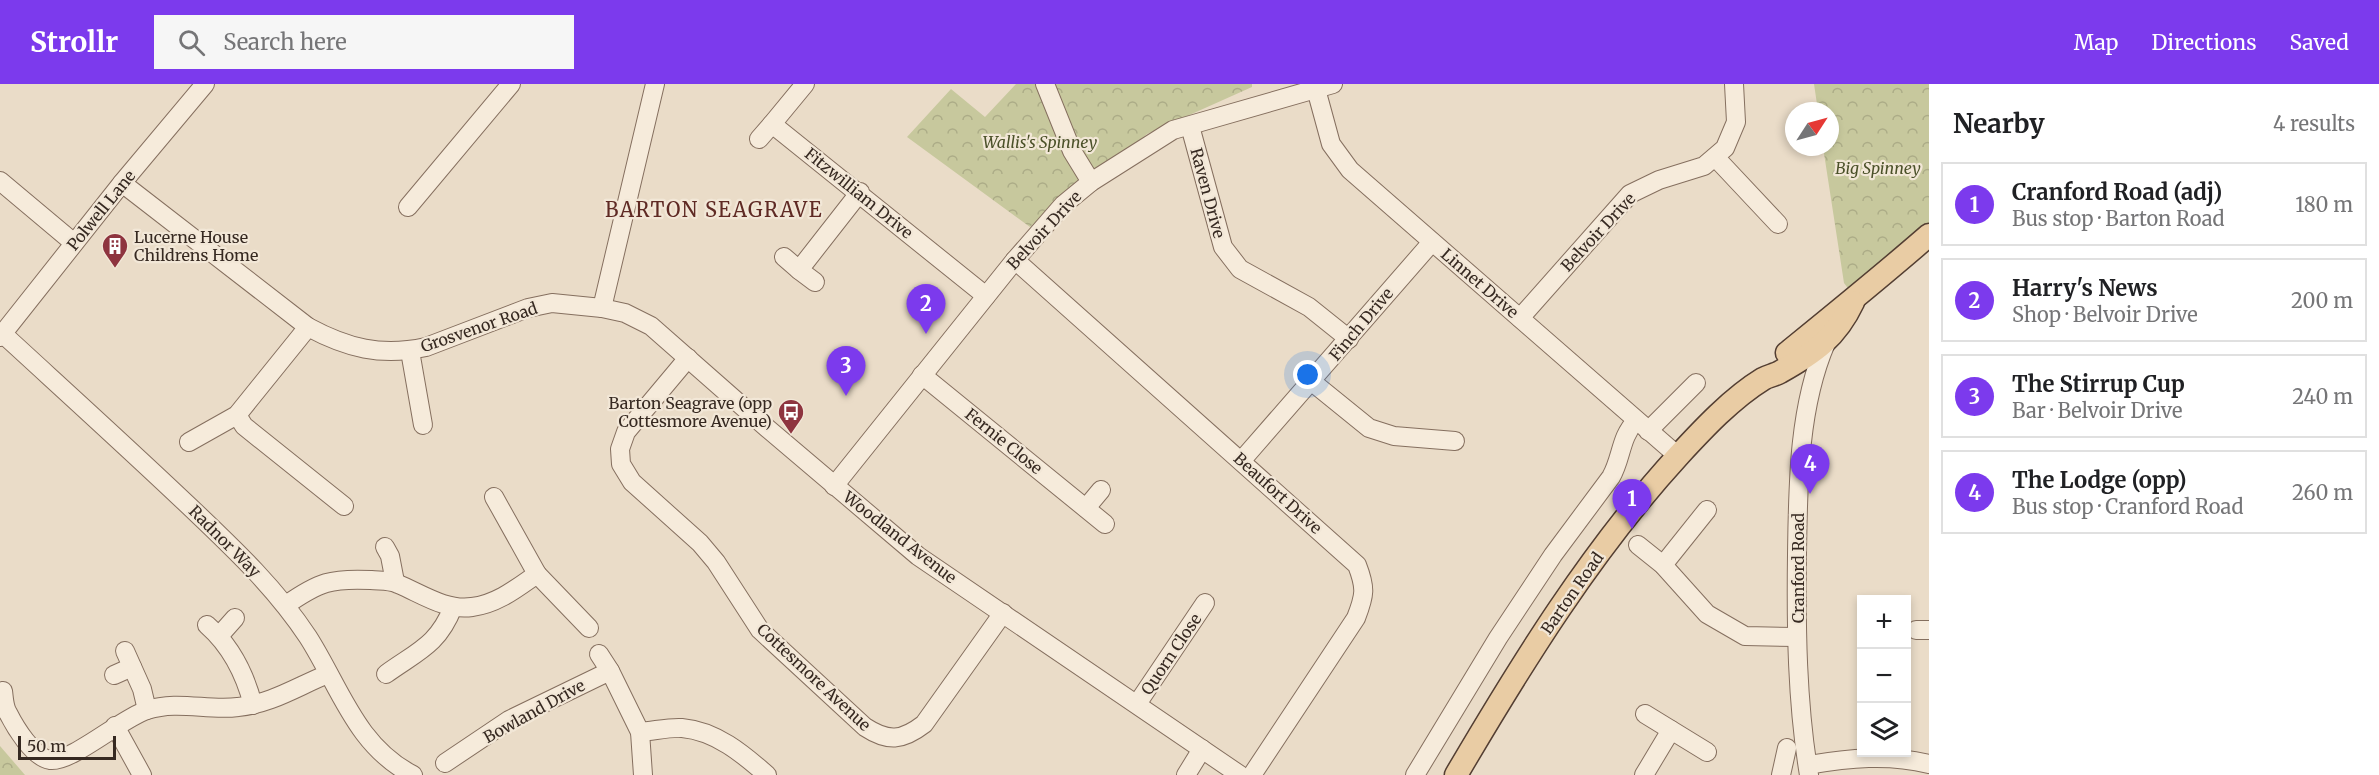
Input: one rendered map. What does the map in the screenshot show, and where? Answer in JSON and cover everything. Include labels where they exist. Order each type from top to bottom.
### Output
[{"type":"main road","name":"Barton Road","points":[[1456,775],[1561,604],[1678,456],[1721,413],[1763,379],[1770,368],[1814,350],[1827,319],[1853,302],[1929,236]]},
{"type":"street","name":"Polwell Lane","points":[[2,335],[122,183],[205,84]]},
{"type":"street","points":[[408,207],[428,198],[511,84]]},
{"type":"street","points":[[602,308],[655,84]]},
{"type":"street","points":[[759,140],[805,84]]},
{"type":"street","points":[[1045,84],[1072,151],[1091,182]]},
{"type":"street","name":"Belvoir Drive","points":[[1520,318],[1630,194],[1659,180],[1690,172],[1716,158],[1732,135],[1736,122],[1734,84]]},
{"type":"street","name":"Belvoir Drive","points":[[834,486],[1015,260],[1063,206],[1091,182],[1173,130],[1325,86]]},
{"type":"street","name":"Linnet Drive","points":[[1325,86],[1325,128],[1339,158],[1678,456]]},
{"type":"street","name":"Fitzwilliam Drive","points":[[772,124],[860,192],[986,296]]},
{"type":"street","name":"Raven Drive","points":[[1190,126],[1222,247],[1240,269],[1309,308],[1349,339]]},
{"type":"street","points":[[1716,158],[1778,224]]},
{"type":"street","points":[[0,181],[74,243]]},
{"type":"street","name":"Grosvenor Road","points":[[122,183],[308,327],[337,342],[391,352],[410,351],[528,308],[552,303],[602,308]]},
{"type":"street","points":[[799,270],[860,192]]},
{"type":"street","name":"Finch Drive","points":[[1242,460],[1432,242]]},
{"type":"street","points":[[784,256],[815,282]]},
{"type":"street","name":"Beaufort Drive","points":[[1015,260],[1242,460],[1357,565],[1364,583],[1364,600],[1356,618],[1252,775]]},
{"type":"street","name":"Woodland Avenue","points":[[602,308],[625,314],[651,326],[918,556],[1240,775]]},
{"type":"street","points":[[189,442],[237,415],[308,327]]},
{"type":"street","name":"Radnor Way","points":[[2,335],[219,535],[286,605],[309,638],[341,702],[361,730],[381,751],[413,775]]},
{"type":"street","name":"Cranford Road","points":[[1809,770],[1797,637],[1800,456],[1814,350]]},
{"type":"street","points":[[410,351],[423,425]]},
{"type":"street","name":"Cottesmore Avenue","points":[[687,358],[626,432],[620,450],[621,464],[632,482],[700,543],[716,562],[760,630],[865,727],[880,736],[896,740],[911,734],[924,724],[1003,613]]},
{"type":"street","name":"Fernie Close","points":[[922,375],[1106,524]]},
{"type":"street","points":[[1311,381],[1369,428],[1394,436],[1455,441]]},
{"type":"street","points":[[1415,775],[1498,638],[1553,555],[1611,477],[1618,465],[1625,433],[1642,426],[1696,383]]},
{"type":"street","points":[[237,415],[244,426],[323,500],[344,506]]},
{"type":"street","points":[[1086,508],[1101,490]]},
{"type":"street","points":[[494,497],[537,574],[589,628]]},
{"type":"street","points":[[1663,565],[1707,510]]},
{"type":"street","points":[[1638,546],[1663,565],[1707,614],[1745,636],[1797,637]]},
{"type":"street","points":[[385,547],[390,555],[395,582]]},
{"type":"street","points":[[286,605],[309,589],[338,579],[395,582],[453,607],[471,607],[492,603],[537,574]]},
{"type":"street","name":"Quorn Close","points":[[1137,704],[1204,603]]},
{"type":"street","points":[[392,666],[436,639],[446,626],[453,607]]},
{"type":"street","points":[[235,618],[213,631],[245,675],[253,705]]},
{"type":"street","points":[[599,654],[610,671],[640,732],[643,775]]},
{"type":"street","points":[[114,675],[129,659],[147,710]]},
{"type":"street","name":"Bowland Drive","points":[[458,760],[509,720],[610,671]]},
{"type":"street","points":[[3,691],[7,712],[37,753],[50,760],[66,758],[115,726],[147,710],[186,705],[235,708],[253,705],[272,700],[328,674]]},
{"type":"street","points":[[1645,714],[1707,752]]},
{"type":"street","points":[[115,726],[139,774]]},
{"type":"street","points":[[640,732],[682,728],[704,733],[740,753],[767,775]]},
{"type":"street","points":[[1644,775],[1671,730]]},
{"type":"street","points":[[1781,775],[1787,748]]},
{"type":"street","points":[[1186,775],[1202,749]]},
{"type":"street","points":[[1809,770],[1874,757],[1909,759],[1929,764]]},
{"type":"green space","name":"Wallis's Spinney","points":[[1016,84],[1252,84],[1252,87],[1147,134],[1091,182],[1080,183],[1030,227],[907,137],[951,89],[985,117]]},
{"type":"green space","name":"Big Spinney","points":[[1814,84],[1929,84],[1929,228],[1850,291],[1844,283],[1824,156],[1839,156],[1839,102],[1817,102]]},
{"type":"green space","points":[[0,746],[25,775],[0,775]]},
{"type":"place","name":"Lucerne House Childrens Home","points":[[115,269]]},
{"type":"place","name":"Harry's News","points":[[926,334]]},
{"type":"place","name":"The Stirrup Cup","points":[[846,396]]},
{"type":"place","name":"Barton Seagrave (opp Cottesmore Avenue)","points":[[791,435]]},
{"type":"place","name":"The Lodge (opp)","points":[[1810,494]]},
{"type":"place","name":"Cranford Road (adj)","points":[[1632,529]]},
{"type":"district","name":"BARTON SEAGRAVE","points":[[714,209]]}]
